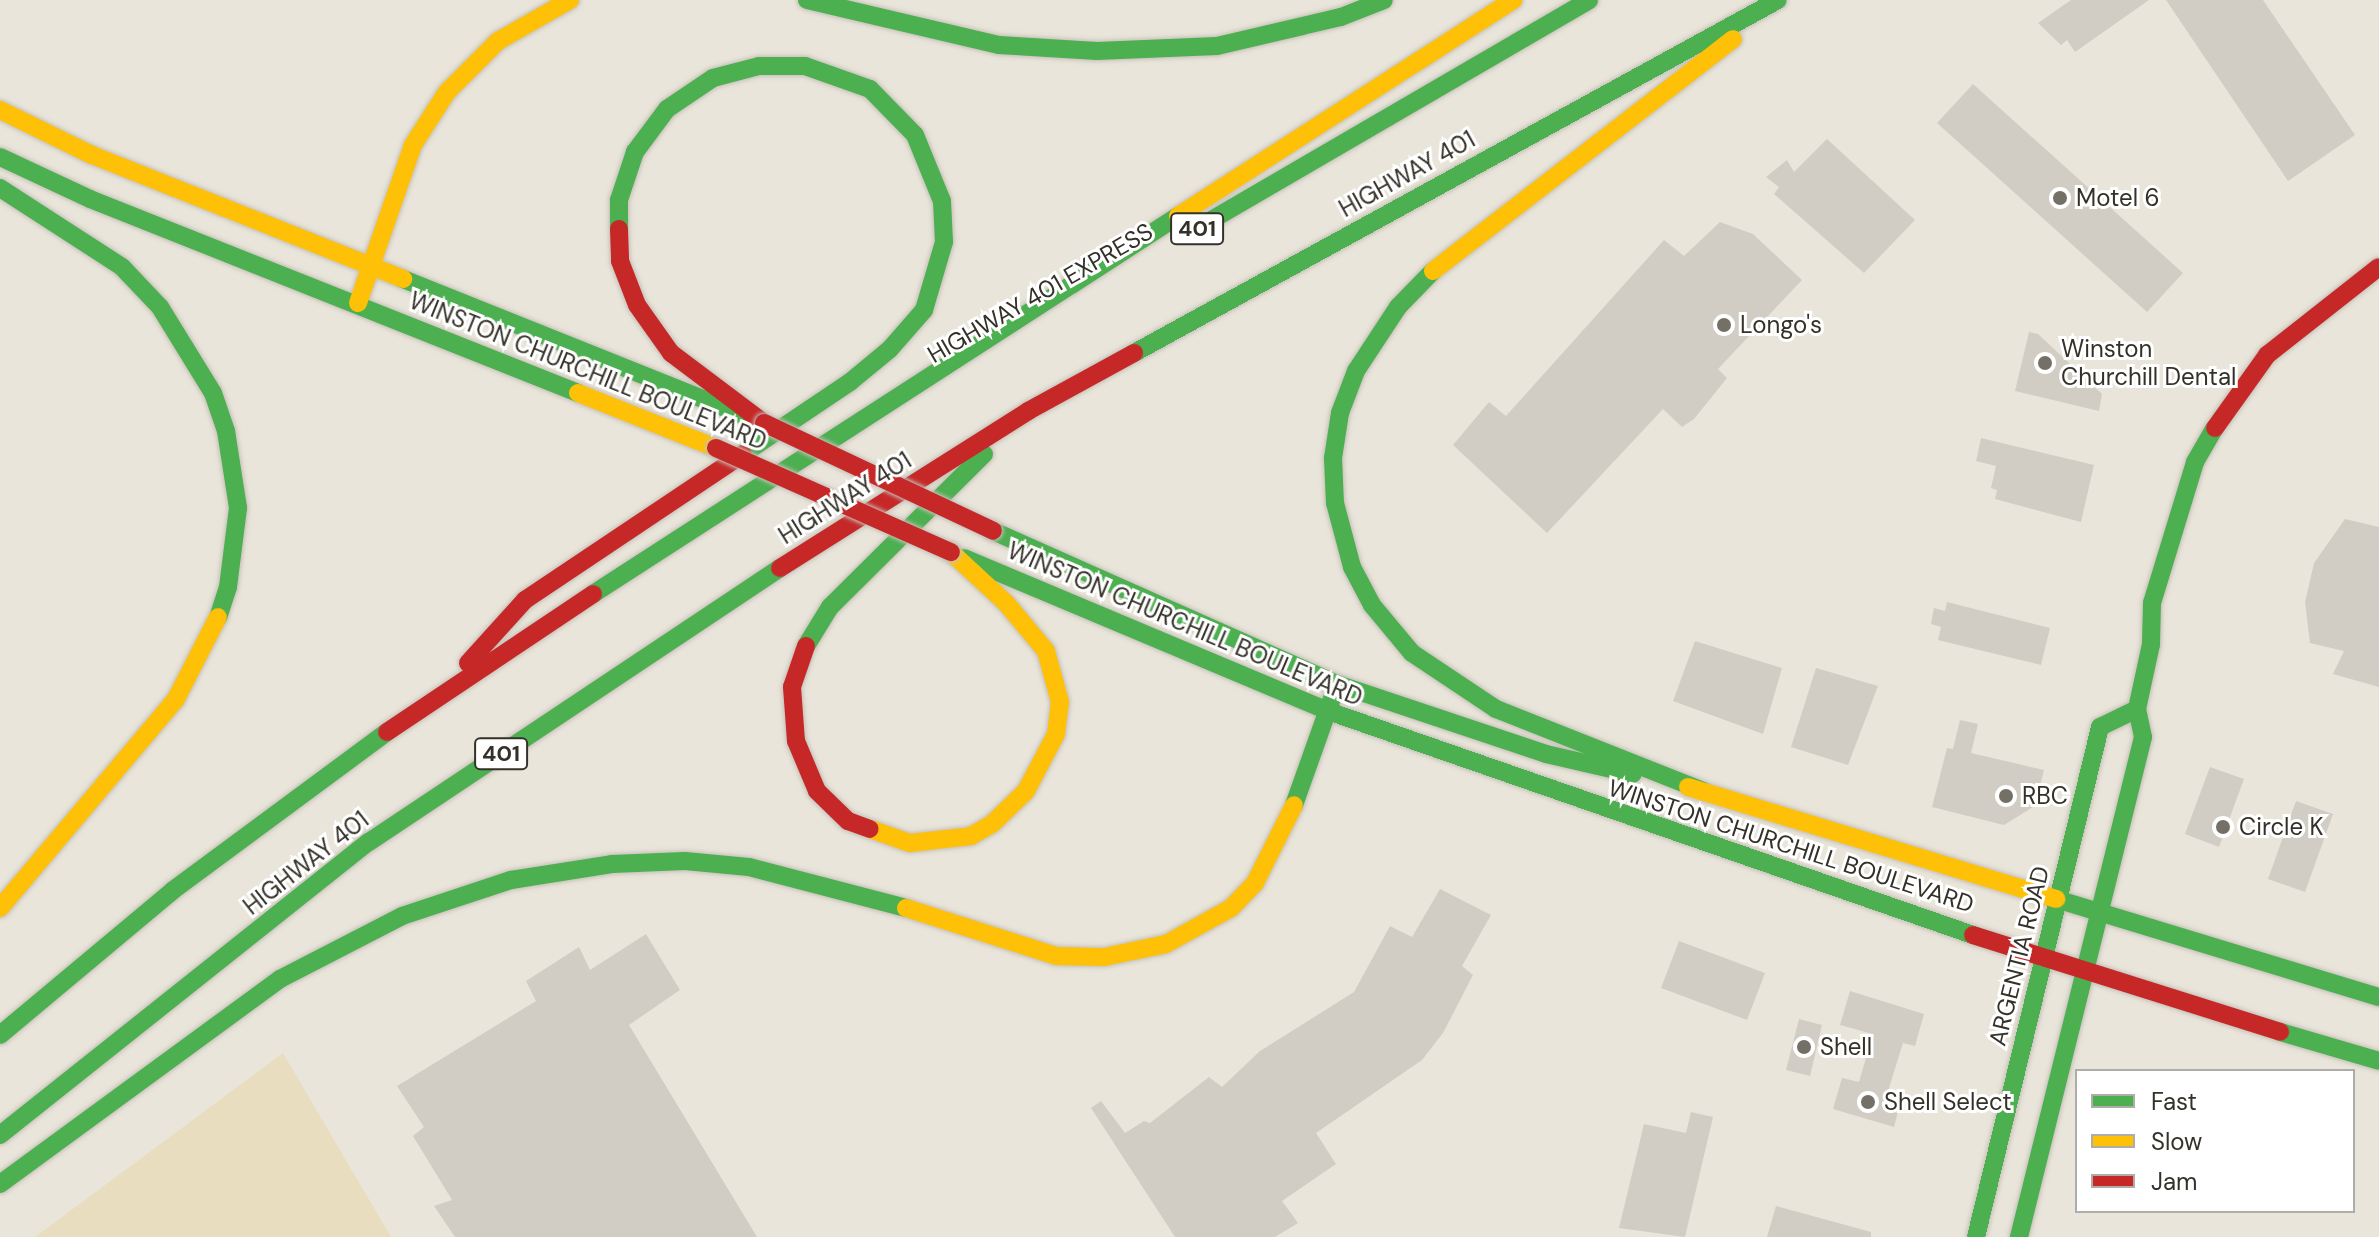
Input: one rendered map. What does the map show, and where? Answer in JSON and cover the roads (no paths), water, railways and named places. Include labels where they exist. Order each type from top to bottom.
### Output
[{"type":"main road","points":[[358,303],[375,264],[413,145],[447,92],[498,41],[570,0]]},
{"type":"main road","points":[[807,0],[999,45],[1097,51],[1217,46],[1341,17],[1384,0]]},
{"type":"main road","name":"401","points":[[0,1035],[208,863],[441,692],[1513,0]]},
{"type":"main road","name":"HIGHWAY 401 EXPRESS","points":[[806,458],[1589,0]]},
{"type":"main road","points":[[1703,791],[1496,709],[1412,653],[1372,605],[1352,567],[1335,503],[1333,458],[1340,413],[1356,371],[1398,307],[1426,276],[1781,0]]},
{"type":"main road","name":"HIGHWAY 401","points":[[0,1135],[369,842],[750,587],[1028,411],[1781,0]]},
{"type":"main road","points":[[441,692],[525,600],[850,382],[890,349],[924,310],[944,242],[942,201],[931,165],[915,135],[870,89],[805,66],[759,66],[713,78],[667,109],[635,152],[619,200],[620,261],[637,305],[671,353],[764,423]]},
{"type":"main road","name":"WINSTON CHURCHILL BOULEVARD","points":[[0,110],[92,155],[375,264],[764,423],[993,531],[1337,684],[1546,754],[1703,791],[2379,997]]},
{"type":"main road","name":"WINSTON CHURCHILL BOULEVARD","points":[[0,157],[90,199],[358,303],[716,448],[951,552],[1328,711],[1673,835],[2085,971],[2379,1061]]},
{"type":"main road","points":[[0,188],[122,267],[160,307],[213,393],[229,444],[238,508],[228,587],[209,641],[176,699],[0,908]]},
{"type":"main road","points":[[2019,1237],[2143,737],[2137,709],[2151,644],[2152,603],[2195,462],[2229,404],[2267,355],[2379,267]]},
{"type":"main road","points":[[951,552],[1006,603],[1046,651],[1060,702],[1056,734],[1026,791],[992,824],[971,836],[910,843],[848,821],[817,791],[796,741],[792,687],[811,632],[830,607],[1028,411]]},
{"type":"main road","points":[[0,1184],[280,979],[402,916],[511,880],[612,864],[711,863],[848,889],[1056,956],[1104,957],[1166,944],[1231,908],[1255,883],[1295,803],[1337,684]]},
{"type":"main road","name":"ARGENTIA ROAD","points":[[1976,1237],[2100,727],[2137,709]]},
{"type":"place","name":"Motel 6","points":[[2060,198]]},
{"type":"place","name":"Longo's","points":[[1724,325]]},
{"type":"place","name":"Winston Churchill Dental","points":[[2045,363]]},
{"type":"place","name":"RBC","points":[[2006,796]]},
{"type":"place","name":"Circle K","points":[[2223,827]]},
{"type":"place","name":"Shell","points":[[1804,1047]]},
{"type":"place","name":"Shell Select","points":[[1868,1102]]}]
